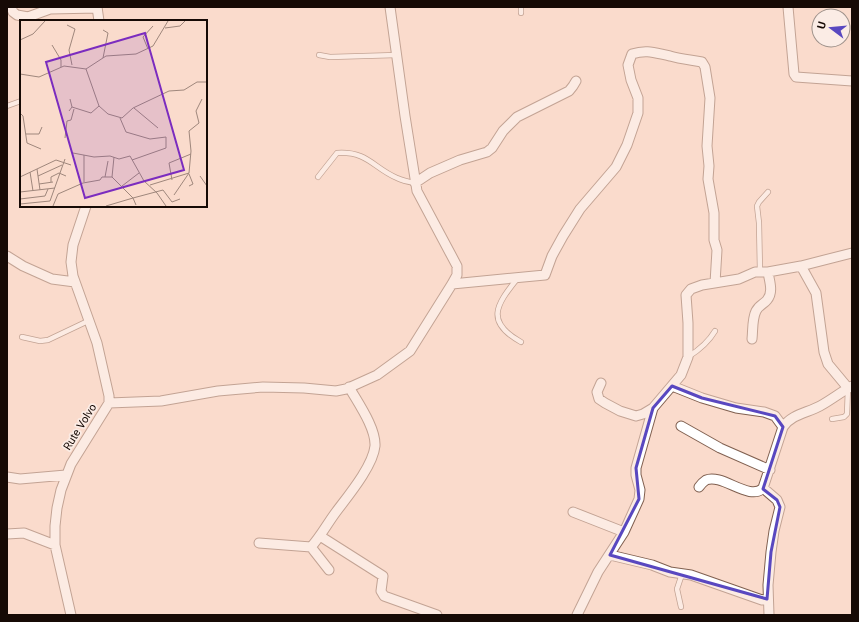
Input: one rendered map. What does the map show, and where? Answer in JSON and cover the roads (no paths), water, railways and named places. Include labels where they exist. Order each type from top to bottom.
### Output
[{"type":"street","points":[[11,7],[13,12],[17,15],[28,17],[50,9],[97,8],[99,20]]},
{"type":"street","points":[[109,403],[161,401],[218,391],[262,387],[304,388],[336,391],[378,375],[410,351],[457,275],[457,266],[417,191],[390,7]]},
{"type":"street","points":[[788,7],[794,74],[796,77],[852,81]]},
{"type":"street","points":[[452,284],[517,279],[545,275],[552,256],[580,209],[616,167],[627,145],[638,113],[638,98],[631,80],[628,65],[632,54],[641,51],[654,52],[702,62],[705,67],[708,80],[710,108],[707,126],[709,166],[708,179],[714,213],[714,240],[717,250],[715,282]]},
{"type":"street","points":[[415,183],[430,173],[492,148],[503,131],[517,116],[569,91],[576,81]]},
{"type":"street","name":"Rute Volvo","points":[[72,615],[55,545],[57,508],[66,475],[71,464],[109,403],[109,396],[97,343],[75,282],[71,262],[73,245],[86,207]]},
{"type":"street","points":[[601,383],[597,392],[599,399],[620,411],[636,416],[643,414],[653,408],[680,376],[688,357],[686,295],[691,289],[715,282],[739,279],[755,272],[801,266],[852,253]]},
{"type":"street","points":[[7,256],[23,266],[52,279],[75,282]]},
{"type":"street","points":[[699,487],[704,481],[711,479],[723,481],[749,492],[757,492],[763,488],[785,424],[796,415],[819,407],[850,388],[828,364],[824,352],[816,293],[801,266]]},
{"type":"street","points":[[752,339],[758,306],[768,299],[770,295],[771,288],[764,272]]},
{"type":"street","points":[[672,386],[702,398],[736,408],[764,412],[775,416],[783,428]]},
{"type":"street","points":[[311,547],[360,478],[371,460],[375,446],[374,435],[349,387]]},
{"type":"street","points":[[577,615],[598,572],[624,532],[639,499],[640,490],[636,475],[636,468],[653,408]]},
{"type":"street","points":[[681,426],[720,448],[770,470]]},
{"type":"street","points":[[7,477],[20,479],[66,475]]},
{"type":"street","points":[[763,488],[777,500],[780,507],[772,545],[767,599],[769,615]]},
{"type":"street","points":[[573,512],[624,532]]},
{"type":"street","points":[[7,534],[24,533],[55,545]]},
{"type":"street","points":[[320,536],[383,576],[381,591],[384,596],[437,615]]},
{"type":"street","points":[[259,543],[311,547],[329,570]]},
{"type":"street","points":[[610,555],[652,565],[670,572],[691,575],[762,600],[767,599]]},
{"type":"lane","points":[[521,7],[521,13]]},
{"type":"lane","points":[[319,55],[330,57],[397,55]]},
{"type":"lane","points":[[7,106],[20,101]]},
{"type":"lane","points":[[318,177],[337,153],[342,153],[366,158],[385,172],[398,179],[415,183]]},
{"type":"lane","points":[[764,272],[757,206],[768,192]]},
{"type":"lane","points":[[517,279],[499,304],[497,321],[510,337],[520,342]]},
{"type":"lane","points":[[22,337],[40,341],[48,340],[88,321]]},
{"type":"lane","points":[[688,357],[704,345],[715,331]]},
{"type":"lane","points":[[832,419],[844,417],[847,414],[850,388]]},
{"type":"lane","points":[[680,607],[678,589],[682,574]]}]
